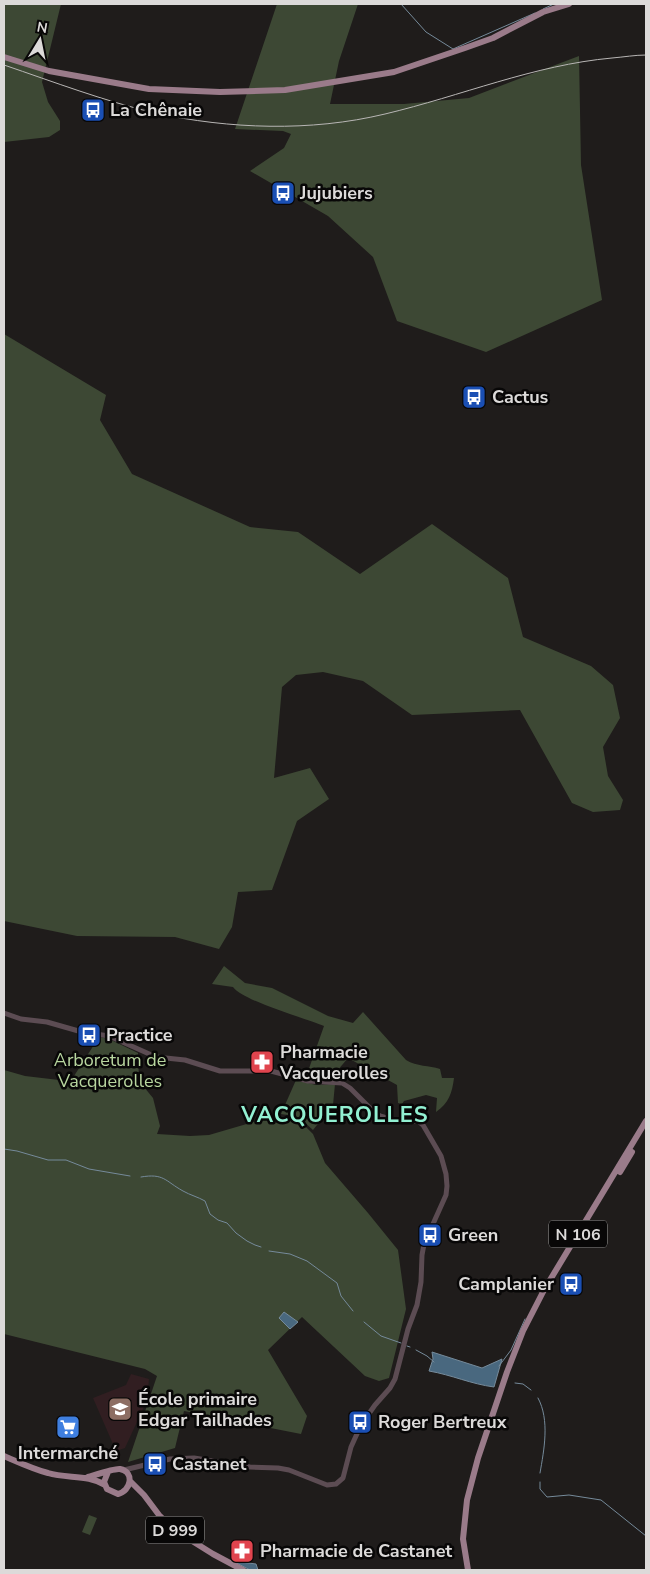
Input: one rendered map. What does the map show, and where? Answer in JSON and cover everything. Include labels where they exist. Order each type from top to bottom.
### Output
[{"type":"main road","points":[[4,57],[54,73],[149,89],[220,92],[285,90],[394,72],[493,38],[543,12],[569,4]]},
{"type":"main road","name":"N 106","points":[[469,1570],[464,1550],[463,1529],[467,1500],[498,1396],[523,1332],[544,1290],[646,1121]]},
{"type":"main road","name":"N 106","points":[[516,1350],[552,1282],[646,1129]]},
{"type":"main road","points":[[4,1456],[47,1473],[67,1477],[96,1479],[114,1493],[125,1491],[130,1479],[124,1470],[118,1468],[85,1478]]},
{"type":"main road","points":[[105,1485],[105,1478],[108,1472]]},
{"type":"main road","name":"D 999","points":[[130,1479],[173,1529],[213,1554],[244,1570]]},
{"type":"main road","name":"D 999","points":[[125,1491],[140,1492]]},
{"type":"street","points":[[4,1013],[27,1020],[47,1022],[82,1032],[109,1036],[156,1057],[185,1060],[220,1072],[271,1071],[308,1081],[342,1083],[382,1117],[397,1121],[414,1120],[420,1122],[439,1150],[443,1162],[447,1186],[446,1195],[424,1244],[418,1305],[408,1329],[397,1375],[390,1388],[361,1424],[351,1446],[344,1475],[340,1481],[333,1485],[327,1485],[289,1470],[250,1467],[194,1458],[170,1459],[124,1470]]},
{"type":"street","points":[[130,1479],[137,1468]]},
{"type":"shaded area","name":"École primaire Edgar Tailhades","points":[[131,1374],[149,1379],[147,1400],[125,1448],[116,1451],[93,1398],[126,1385]]},
{"type":"green space","points":[[4,4],[61,4],[42,82],[48,102],[60,121],[60,130],[49,137],[4,142]]},
{"type":"green space","points":[[277,4],[358,4],[339,61],[330,104],[404,104],[469,98],[579,56],[581,165],[602,300],[486,352],[397,321],[373,257],[328,216],[250,171],[284,148],[291,134],[283,131],[235,129]]},
{"type":"green space","points":[[4,334],[106,395],[100,420],[132,474],[250,527],[298,532],[360,574],[432,524],[508,578],[523,637],[591,666],[613,685],[620,718],[603,747],[608,776],[623,800],[620,810],[593,812],[572,803],[520,710],[412,715],[363,681],[323,672],[296,675],[282,687],[274,778],[310,768],[329,799],[297,821],[272,890],[238,892],[232,927],[219,949],[175,937],[77,936],[4,921]]},
{"type":"green space","points":[[224,966],[245,983],[272,988],[328,1016],[353,1023],[363,1012],[406,1060],[414,1064],[440,1069],[442,1078],[454,1078],[447,1101],[436,1112],[437,1098],[426,1095],[404,1101],[402,1104],[398,1103],[397,1085],[348,1058],[337,1071],[337,1078],[306,1077],[324,1026],[249,998],[233,987],[212,984]]},
{"type":"green space","name":"Arboretum de Vacquerolles","points":[[99,1037],[109,1039],[138,1053],[139,1081],[153,1098],[160,1126],[157,1134],[209,1135],[267,1118],[290,1118],[301,1122],[313,1134],[325,1163],[398,1250],[406,1309],[389,1378],[379,1381],[365,1376],[302,1317],[268,1350],[307,1416],[301,1434],[184,1411],[175,1448],[128,1462],[157,1376],[145,1369],[4,1334],[4,1070],[25,1076],[76,1082],[74,1076]]},
{"type":"green space","points":[[296,1080],[316,1085],[335,1084],[333,1105],[313,1130],[299,1119],[281,1114]]},
{"type":"green space","points":[[89,1515],[97,1518],[90,1535],[82,1532]]},
{"type":"water","points":[[284,1312],[298,1322],[290,1329],[279,1318]]},
{"type":"water","points":[[432,1352],[482,1368],[502,1359],[494,1387],[429,1371],[433,1359]]},
{"type":"water","points":[[233,1561],[256,1564],[258,1570],[250,1570]]},
{"type":"waterway","points":[[401,4],[426,32],[453,49],[535,13]]},
{"type":"waterway","points":[[543,9],[554,4]]},
{"type":"waterway","points":[[4,1149],[48,1160],[66,1160],[89,1169],[130,1176]]},
{"type":"waterway","points":[[141,1177],[160,1177],[205,1201],[210,1214],[218,1220],[227,1223],[247,1241],[261,1247]]},
{"type":"waterway","points":[[269,1251],[290,1254],[307,1261],[337,1283],[341,1296],[353,1311]]},
{"type":"waterway","points":[[499,1366],[511,1350],[525,1319]]},
{"type":"waterway","points":[[364,1322],[381,1336],[401,1343]]},
{"type":"waterway","points":[[416,1350],[434,1362]]},
{"type":"waterway","points":[[515,1383],[523,1384],[531,1390]]},
{"type":"waterway","points":[[538,1398],[542,1407],[545,1425],[540,1473]]},
{"type":"waterway","points":[[540,1482],[540,1489],[547,1497],[569,1495],[601,1500],[646,1536]]},
{"type":"railway","points":[[4,65],[98,97],[155,113],[241,125],[299,126],[357,120],[385,114],[554,67],[646,55]]},
{"type":"place","name":"La Chênaie","points":[[93,110]]},
{"type":"place","name":"Jujubiers","points":[[283,193]]},
{"type":"place","name":"Cactus","points":[[474,397]]},
{"type":"place","name":"Practice","points":[[89,1035]]},
{"type":"place","name":"Pharmacie Vacquerolles","points":[[262,1062]]},
{"type":"place","name":"Green","points":[[430,1235]]},
{"type":"place","name":"Camplanier","points":[[571,1284]]},
{"type":"place","name":"École primaire Edgar Tailhades","points":[[120,1409]]},
{"type":"place","name":"Roger Bertreux","points":[[360,1422]]},
{"type":"place","name":"Intermarché","points":[[68,1427]]},
{"type":"place","name":"Castanet","points":[[155,1464]]},
{"type":"place","name":"Pharmacie de Castanet","points":[[242,1551]]},
{"type":"district","name":"VACQUEROLLES","points":[[335,1114]]}]
